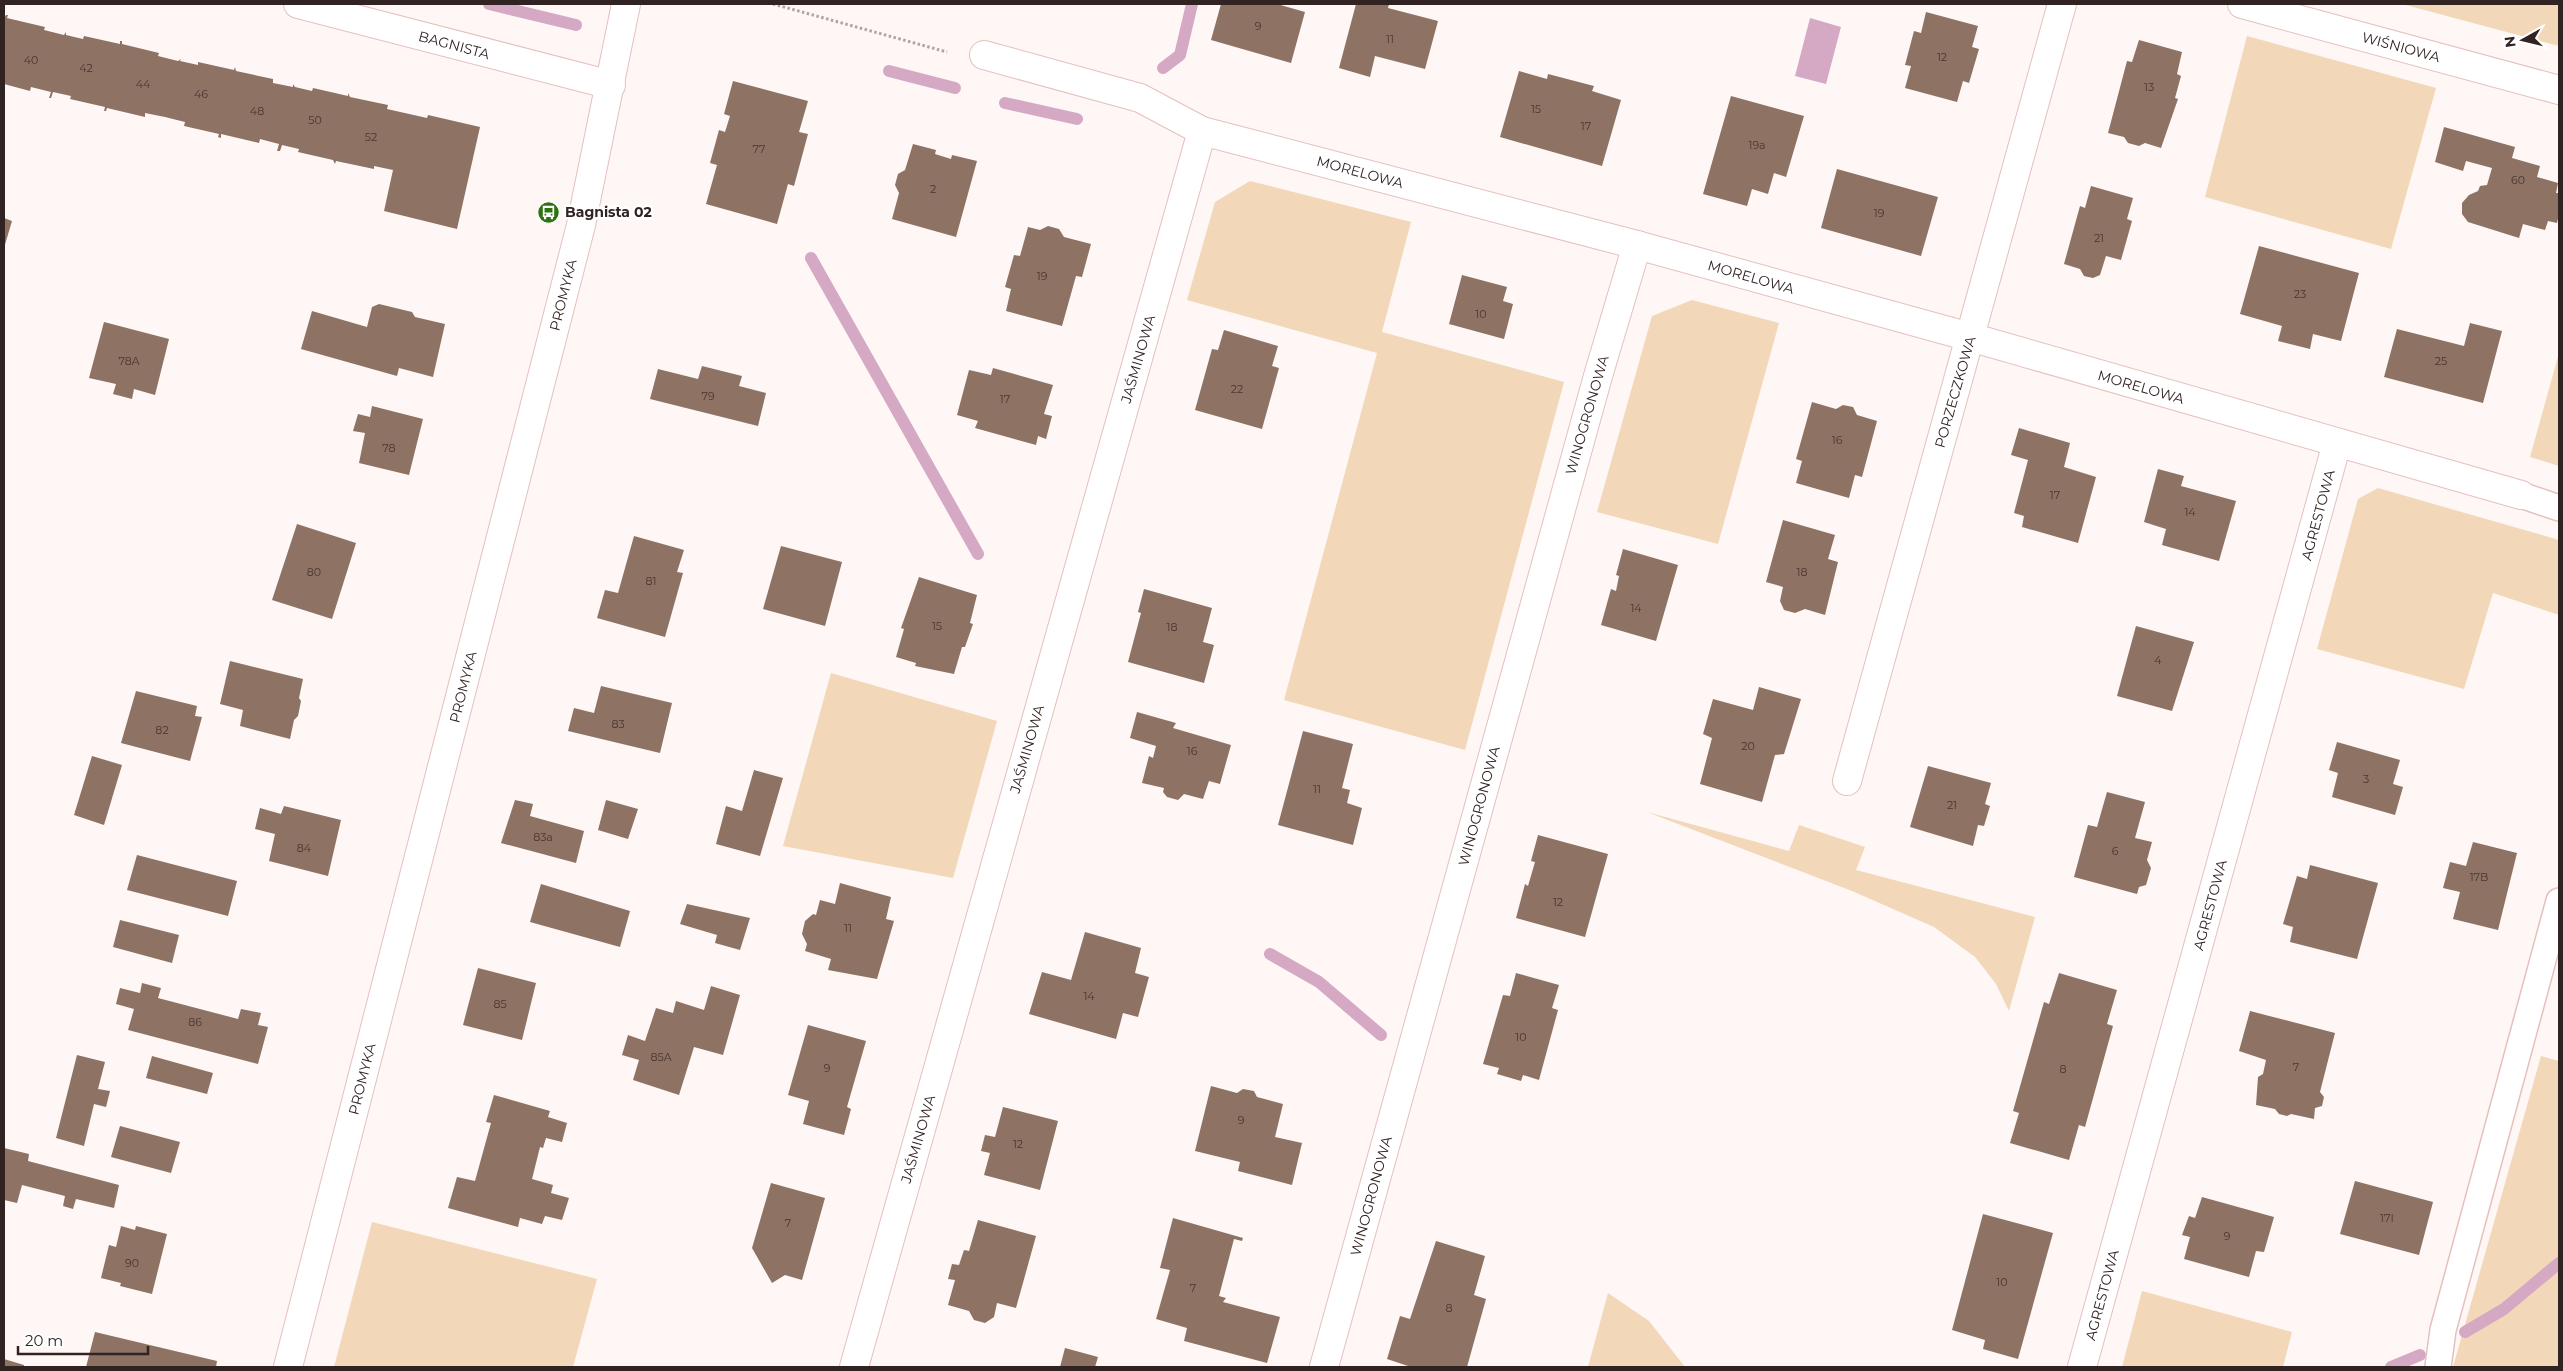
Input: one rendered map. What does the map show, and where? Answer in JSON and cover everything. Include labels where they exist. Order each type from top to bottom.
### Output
[{"type":"street","name":"BAGNISTA","points":[[298,4],[610,86]]},
{"type":"street","name":"PROMYKA","points":[[288,1367],[574,253],[626,4]]},
{"type":"street","name":"PORZECZKOWA","points":[[1847,781],[2062,4]]},
{"type":"street","name":"WIŚNIOWA","points":[[2242,4],[2559,90]]},
{"type":"street","name":"MORELOWA","points":[[984,54],[1140,98],[1202,131],[1637,245],[2521,495]]},
{"type":"street","name":"JAŚMINOWA","points":[[854,1367],[1202,131]]},
{"type":"street","name":"WINOGRONOWA","points":[[1324,1367],[1595,386],[1637,245]]},
{"type":"street","name":"AGRESTOWA","points":[[2082,1367],[2337,443]]},
{"type":"lane","points":[[2521,495],[2559,508]]},
{"type":"lane","points":[[2438,1367],[2443,1330],[2559,901]]},
{"type":"path","points":[[773,4],[960,55],[984,54]]},
{"type":"shaded area","points":[[2402,4],[2559,4],[2559,46]]},
{"type":"shaded area","points":[[1810,18],[1841,27],[1826,84],[1795,76]]},
{"type":"shaded area","points":[[2247,36],[2436,88],[2391,249],[2205,197]]},
{"type":"shaded area","points":[[1250,181],[1411,222],[1382,332],[1564,382],[1465,750],[1284,700],[1377,353],[1187,300],[1215,202]]},
{"type":"shaded area","points":[[1692,300],[1779,323],[1718,544],[1597,512],[1652,316]]},
{"type":"shaded area","points":[[2559,353],[2559,466],[2530,457]]},
{"type":"shaded area","points":[[2378,488],[2559,540],[2559,615],[2493,593],[2464,689],[2317,649],[2358,499]]},
{"type":"shaded area","points":[[831,673],[997,721],[953,878],[783,846]]},
{"type":"shaded area","points":[[1647,812],[1789,851],[1799,825],[1865,847],[1856,870],[2035,917],[2009,1011],[1996,984],[1975,957],[1934,927],[1852,891]]},
{"type":"shaded area","points":[[2541,1056],[2559,1061],[2559,1367],[2453,1367]]},
{"type":"shaded area","points":[[372,1222],[597,1279],[573,1367],[334,1367]]},
{"type":"shaded area","points":[[2142,1291],[2292,1332],[2283,1367],[2122,1367]]},
{"type":"shaded area","points":[[1608,1293],[1649,1321],[1685,1367],[1588,1367]]},
{"type":"building","points":[[1221,4],[1277,4],[1305,12],[1291,63],[1211,40]]},
{"type":"building","points":[[1356,4],[1389,4],[1388,8],[1438,21],[1425,69],[1375,56],[1370,77],[1339,68]]},
{"type":"building","points":[[1926,12],[1978,26],[1972,47],[1979,49],[1969,83],[1963,81],[1957,102],[1905,88],[1911,66],[1905,65],[1914,31],[1921,33]]},
{"type":"building","points":[[8,15],[7,18],[45,27],[44,30],[64,35],[66,32],[66,35],[83,39],[84,36],[120,44],[120,41],[122,41],[122,44],[159,53],[158,56],[178,61],[181,59],[180,61],[198,65],[198,62],[234,70],[235,67],[236,71],[273,79],[273,83],[293,87],[293,84],[295,87],[312,91],[313,88],[348,96],[348,93],[350,97],[388,105],[387,109],[427,118],[428,115],[480,127],[457,229],[384,211],[393,170],[374,166],[374,169],[336,161],[335,164],[333,160],[298,152],[299,149],[282,145],[280,151],[277,151],[279,144],[260,139],[259,143],[221,134],[221,138],[218,137],[219,134],[184,126],[185,122],[165,117],[145,113],[145,117],[107,108],[104,111],[105,107],[70,99],[71,96],[53,92],[51,98],[49,98],[51,92],[31,87],[30,91],[4,84],[4,18]]},
{"type":"building","points":[[2139,40],[2182,52],[2177,74],[2181,76],[2175,98],[2178,99],[2161,148],[2145,143],[2139,146],[2128,143],[2124,137],[2108,133],[2127,61],[2132,62]]},
{"type":"building","points":[[1519,71],[1547,79],[1548,74],[1594,86],[1592,91],[1621,100],[1602,166],[1500,137]]},
{"type":"building","points":[[733,81],[808,101],[799,132],[808,134],[794,186],[788,184],[777,224],[706,204],[717,165],[710,163],[719,130],[725,132],[730,116],[724,114]]},
{"type":"building","points":[[1731,96],[1804,116],[1786,177],[1774,173],[1768,194],[1752,189],[1747,206],[1703,194]]},
{"type":"building","points":[[2444,127],[2515,147],[2512,158],[2540,166],[2537,177],[2558,183],[2556,193],[2559,193],[2559,214],[2557,223],[2548,221],[2545,230],[2523,224],[2519,238],[2468,222],[2462,214],[2462,203],[2469,195],[2478,191],[2480,186],[2487,185],[2492,168],[2466,161],[2463,171],[2435,162]]},
{"type":"building","points":[[913,144],[936,150],[935,154],[951,159],[952,155],[977,161],[956,237],[892,219],[899,193],[895,185],[898,174],[905,170]]},
{"type":"building","points":[[1837,169],[1938,197],[1921,256],[1821,228]]},
{"type":"building","points":[[2091,186],[2133,198],[2127,219],[2132,221],[2121,260],[2106,256],[2100,275],[2093,278],[2084,276],[2080,269],[2064,264],[2080,206],[2085,208]]},
{"type":"building","points":[[4,218],[12,221],[4,248]]},
{"type":"building","points":[[1048,226],[1059,229],[1064,237],[1091,244],[1082,277],[1076,276],[1062,326],[1006,311],[1011,289],[1005,287],[1014,255],[1020,256],[1028,227],[1040,230]]},
{"type":"building","points":[[2259,246],[2359,273],[2341,341],[2313,334],[2310,349],[2278,341],[2282,326],[2240,314]]},
{"type":"building","points":[[1462,275],[1507,287],[1503,301],[1513,304],[1504,339],[1449,324]]},
{"type":"building","points":[[379,304],[412,312],[415,317],[445,324],[433,377],[399,368],[397,376],[301,349],[312,311],[367,327],[372,307]]},
{"type":"building","points":[[104,322],[169,339],[155,395],[134,389],[132,399],[113,394],[116,384],[89,378]]},
{"type":"building","points":[[2470,323],[2502,331],[2483,403],[2384,377],[2397,329],[2464,346]]},
{"type":"building","points":[[1224,330],[1278,346],[1272,366],[1279,368],[1262,429],[1195,410],[1212,349],[1218,350]]},
{"type":"building","points":[[702,366],[742,376],[739,386],[766,393],[758,426],[650,399],[658,369],[698,379]]},
{"type":"building","points":[[993,368],[1053,385],[1044,414],[1052,416],[1046,439],[1038,436],[1036,445],[975,428],[978,421],[957,415],[969,370],[991,375]]},
{"type":"building","points":[[1812,402],[1836,409],[1843,405],[1853,407],[1857,415],[1877,421],[1862,477],[1855,475],[1849,498],[1796,483],[1802,461],[1796,459]]},
{"type":"building","points":[[372,406],[423,419],[409,475],[359,463],[365,433],[353,431],[358,414],[370,417]]},
{"type":"building","points":[[2019,428],[2070,443],[2064,467],[2096,477],[2078,543],[2022,527],[2024,516],[2014,513],[2028,460],[2011,455]]},
{"type":"building","points":[[2158,469],[2184,476],[2181,486],[2236,501],[2219,561],[2162,545],[2166,529],[2144,522]]},
{"type":"building","points":[[1783,520],[1835,535],[1828,559],[1838,562],[1825,615],[1805,609],[1795,613],[1784,610],[1780,601],[1783,587],[1766,582]]},
{"type":"building","points":[[297,524],[356,543],[332,619],[272,600]]},
{"type":"building","points":[[634,536],[684,550],[677,572],[683,573],[665,637],[597,618],[605,590],[618,593]]},
{"type":"building","points":[[781,546],[842,562],[825,626],[763,609]]},
{"type":"building","points":[[1623,549],[1678,565],[1656,641],[1601,625],[1611,589],[1616,591],[1619,576],[1616,575]]},
{"type":"building","points":[[919,577],[977,595],[970,623],[973,624],[965,647],[962,647],[954,674],[915,666],[916,663],[896,657],[904,629],[901,628]]},
{"type":"building","points":[[1144,589],[1212,608],[1203,642],[1214,645],[1204,683],[1128,662],[1141,613],[1138,612]]},
{"type":"building","points":[[2136,626],[2194,642],[2172,711],[2117,696]]},
{"type":"building","points":[[230,661],[303,679],[298,716],[294,720],[290,739],[240,726],[243,710],[220,704]]},
{"type":"building","points":[[601,686],[672,703],[660,753],[568,731],[574,708],[594,713]]},
{"type":"building","points":[[1759,687],[1801,699],[1784,754],[1775,755],[1762,802],[1700,784],[1712,738],[1703,734],[1713,699],[1753,710]]},
{"type":"building","points":[[136,691],[197,706],[195,716],[202,717],[190,761],[121,743]]},
{"type":"building","points":[[1137,712],[1176,723],[1173,728],[1231,745],[1220,784],[1209,781],[1203,799],[1184,794],[1178,800],[1167,797],[1163,792],[1164,788],[1142,783],[1149,756],[1153,758],[1156,746],[1130,738]]},
{"type":"building","points":[[1303,731],[1353,744],[1342,788],[1350,790],[1347,803],[1362,808],[1353,845],[1278,825]]},
{"type":"building","points":[[2337,742],[2400,760],[2393,784],[2403,787],[2395,815],[2332,797],[2338,773],[2329,770]]},
{"type":"building","points":[[92,756],[122,765],[104,825],[74,815]]},
{"type":"building","points":[[1928,766],[1991,783],[1985,804],[1990,806],[1984,826],[1978,825],[1973,846],[1910,827]]},
{"type":"building","points":[[754,770],[783,778],[760,856],[716,844],[726,806],[742,811]]},
{"type":"building","points":[[2107,792],[2145,802],[2135,838],[2152,842],[2147,860],[2151,868],[2146,885],[2139,887],[2137,894],[2074,877],[2088,825],[2097,827]]},
{"type":"building","points":[[515,800],[533,804],[530,816],[584,831],[576,863],[501,843]]},
{"type":"building","points":[[606,800],[638,809],[628,839],[598,830]]},
{"type":"building","points":[[284,806],[341,820],[328,876],[269,861],[275,834],[255,829],[260,808],[281,814]]},
{"type":"building","points":[[1538,835],[1608,854],[1585,937],[1516,918],[1525,884],[1528,886],[1535,862],[1531,861]]},
{"type":"building","points":[[2473,842],[2517,853],[2498,930],[2453,919],[2460,892],[2443,888],[2450,862],[2466,866]]},
{"type":"building","points":[[137,855],[237,881],[228,916],[127,890]]},
{"type":"building","points":[[2310,865],[2378,883],[2357,959],[2290,942],[2293,927],[2283,924],[2297,876],[2307,879]]},
{"type":"building","points":[[840,883],[891,897],[886,919],[894,921],[877,979],[828,970],[831,959],[805,951],[807,944],[802,934],[805,921],[813,914],[816,915],[820,900],[835,904]]},
{"type":"building","points":[[541,884],[630,911],[620,947],[530,922]]},
{"type":"building","points":[[687,904],[750,918],[740,950],[715,943],[717,935],[680,924]]},
{"type":"building","points":[[120,920],[179,935],[172,963],[113,947]]},
{"type":"building","points":[[1085,932],[1141,948],[1135,973],[1149,977],[1138,1017],[1123,1013],[1116,1039],[1029,1014],[1042,972],[1071,980]]},
{"type":"building","points":[[478,968],[536,983],[522,1040],[463,1025]]},
{"type":"building","points":[[1516,973],[1559,985],[1552,1008],[1558,1010],[1539,1080],[1523,1075],[1521,1081],[1497,1074],[1499,1068],[1483,1064],[1503,995],[1510,996]]},
{"type":"building","points":[[2059,973],[2117,990],[2107,1024],[2113,1026],[2085,1127],[2079,1125],[2069,1160],[2010,1143],[2019,1113],[2013,1111],[2044,1002],[2049,1004]]},
{"type":"building","points":[[142,983],[161,988],[158,998],[238,1019],[241,1009],[261,1013],[258,1025],[268,1027],[258,1064],[128,1030],[134,1009],[116,1004],[120,988],[140,993]]},
{"type":"building","points":[[711,986],[740,995],[723,1055],[694,1047],[679,1095],[633,1080],[639,1060],[622,1055],[628,1035],[645,1041],[656,1008],[673,1013],[676,1001],[704,1010]]},
{"type":"building","points":[[2250,1011],[2335,1033],[2320,1092],[2324,1097],[2322,1106],[2315,1108],[2314,1119],[2291,1114],[2287,1116],[2279,1114],[2275,1109],[2256,1105],[2258,1077],[2263,1074],[2266,1060],[2239,1051]]},
{"type":"building","points":[[808,1025],[866,1041],[847,1107],[851,1109],[844,1135],[803,1124],[809,1101],[788,1095]]},
{"type":"building","points":[[77,1055],[105,1062],[98,1089],[110,1091],[106,1107],[94,1104],[84,1146],[56,1138]]},
{"type":"building","points":[[152,1056],[213,1073],[207,1094],[146,1078]]},
{"type":"building","points":[[1211,1086],[1237,1093],[1243,1089],[1254,1091],[1257,1097],[1283,1104],[1275,1137],[1302,1143],[1292,1185],[1238,1171],[1240,1162],[1195,1151]]},
{"type":"building","points":[[494,1095],[550,1111],[548,1117],[567,1123],[562,1142],[546,1138],[543,1148],[540,1147],[532,1179],[553,1185],[551,1193],[569,1198],[562,1220],[545,1216],[542,1224],[520,1218],[518,1227],[448,1208],[457,1177],[475,1181],[491,1123],[486,1122]]},
{"type":"building","points":[[1003,1107],[1058,1121],[1040,1190],[984,1175],[990,1153],[981,1151],[985,1135],[995,1137]]},
{"type":"building","points":[[120,1126],[180,1142],[171,1173],[111,1157]]},
{"type":"building","points":[[4,1148],[29,1154],[28,1161],[119,1185],[114,1208],[76,1199],[73,1209],[63,1206],[65,1196],[22,1185],[17,1203],[4,1200]]},
{"type":"building","points":[[2355,1181],[2433,1202],[2419,1255],[2340,1234]]},
{"type":"building","points":[[771,1183],[825,1198],[802,1280],[785,1275],[772,1283],[752,1248]]},
{"type":"building","points":[[2202,1197],[2274,1217],[2264,1252],[2256,1251],[2249,1277],[2184,1259],[2190,1237],[2182,1235],[2189,1216],[2195,1218]]},
{"type":"building","points":[[1983,1214],[2053,1233],[2018,1359],[1983,1349],[1985,1340],[1952,1330]]},
{"type":"building","points":[[1173,1218],[1243,1238],[1242,1241],[1234,1239],[1219,1296],[1226,1298],[1223,1302],[1280,1317],[1267,1363],[1184,1341],[1187,1328],[1156,1319],[1170,1270],[1160,1268]]},
{"type":"building","points":[[978,1220],[1036,1236],[1016,1308],[997,1303],[994,1317],[985,1323],[974,1320],[969,1311],[948,1305],[955,1280],[948,1279],[952,1264],[959,1265],[964,1250],[969,1251]]},
{"type":"building","points":[[121,1226],[135,1230],[136,1226],[167,1234],[152,1294],[120,1286],[121,1283],[101,1278],[109,1245],[116,1247]]},
{"type":"building","points":[[1436,1241],[1485,1256],[1474,1295],[1486,1299],[1467,1367],[1411,1367],[1387,1359],[1400,1316],[1410,1319]]},
{"type":"building","points":[[95,1332],[217,1361],[216,1367],[86,1367]]},
{"type":"building","points":[[1065,1348],[1098,1357],[1095,1367],[1060,1367]]},
{"type":"building","points":[[4,1359],[24,1365],[24,1367],[4,1367]]},
{"type":"waterway","points":[[489,4],[576,25]]},
{"type":"waterway","points":[[1163,68],[1180,55],[1192,4]]},
{"type":"waterway","points":[[889,71],[955,88]]},
{"type":"waterway","points":[[1005,103],[1077,119]]},
{"type":"waterway","points":[[811,258],[978,554]]},
{"type":"waterway","points":[[1270,954],[1319,982],[1381,1035]]},
{"type":"waterway","points":[[2465,1332],[2504,1309],[2559,1263]]},
{"type":"waterway","points":[[2391,1367],[2420,1355]]},
{"type":"place","name":"Bagnista 02","points":[[549,212]]}]
